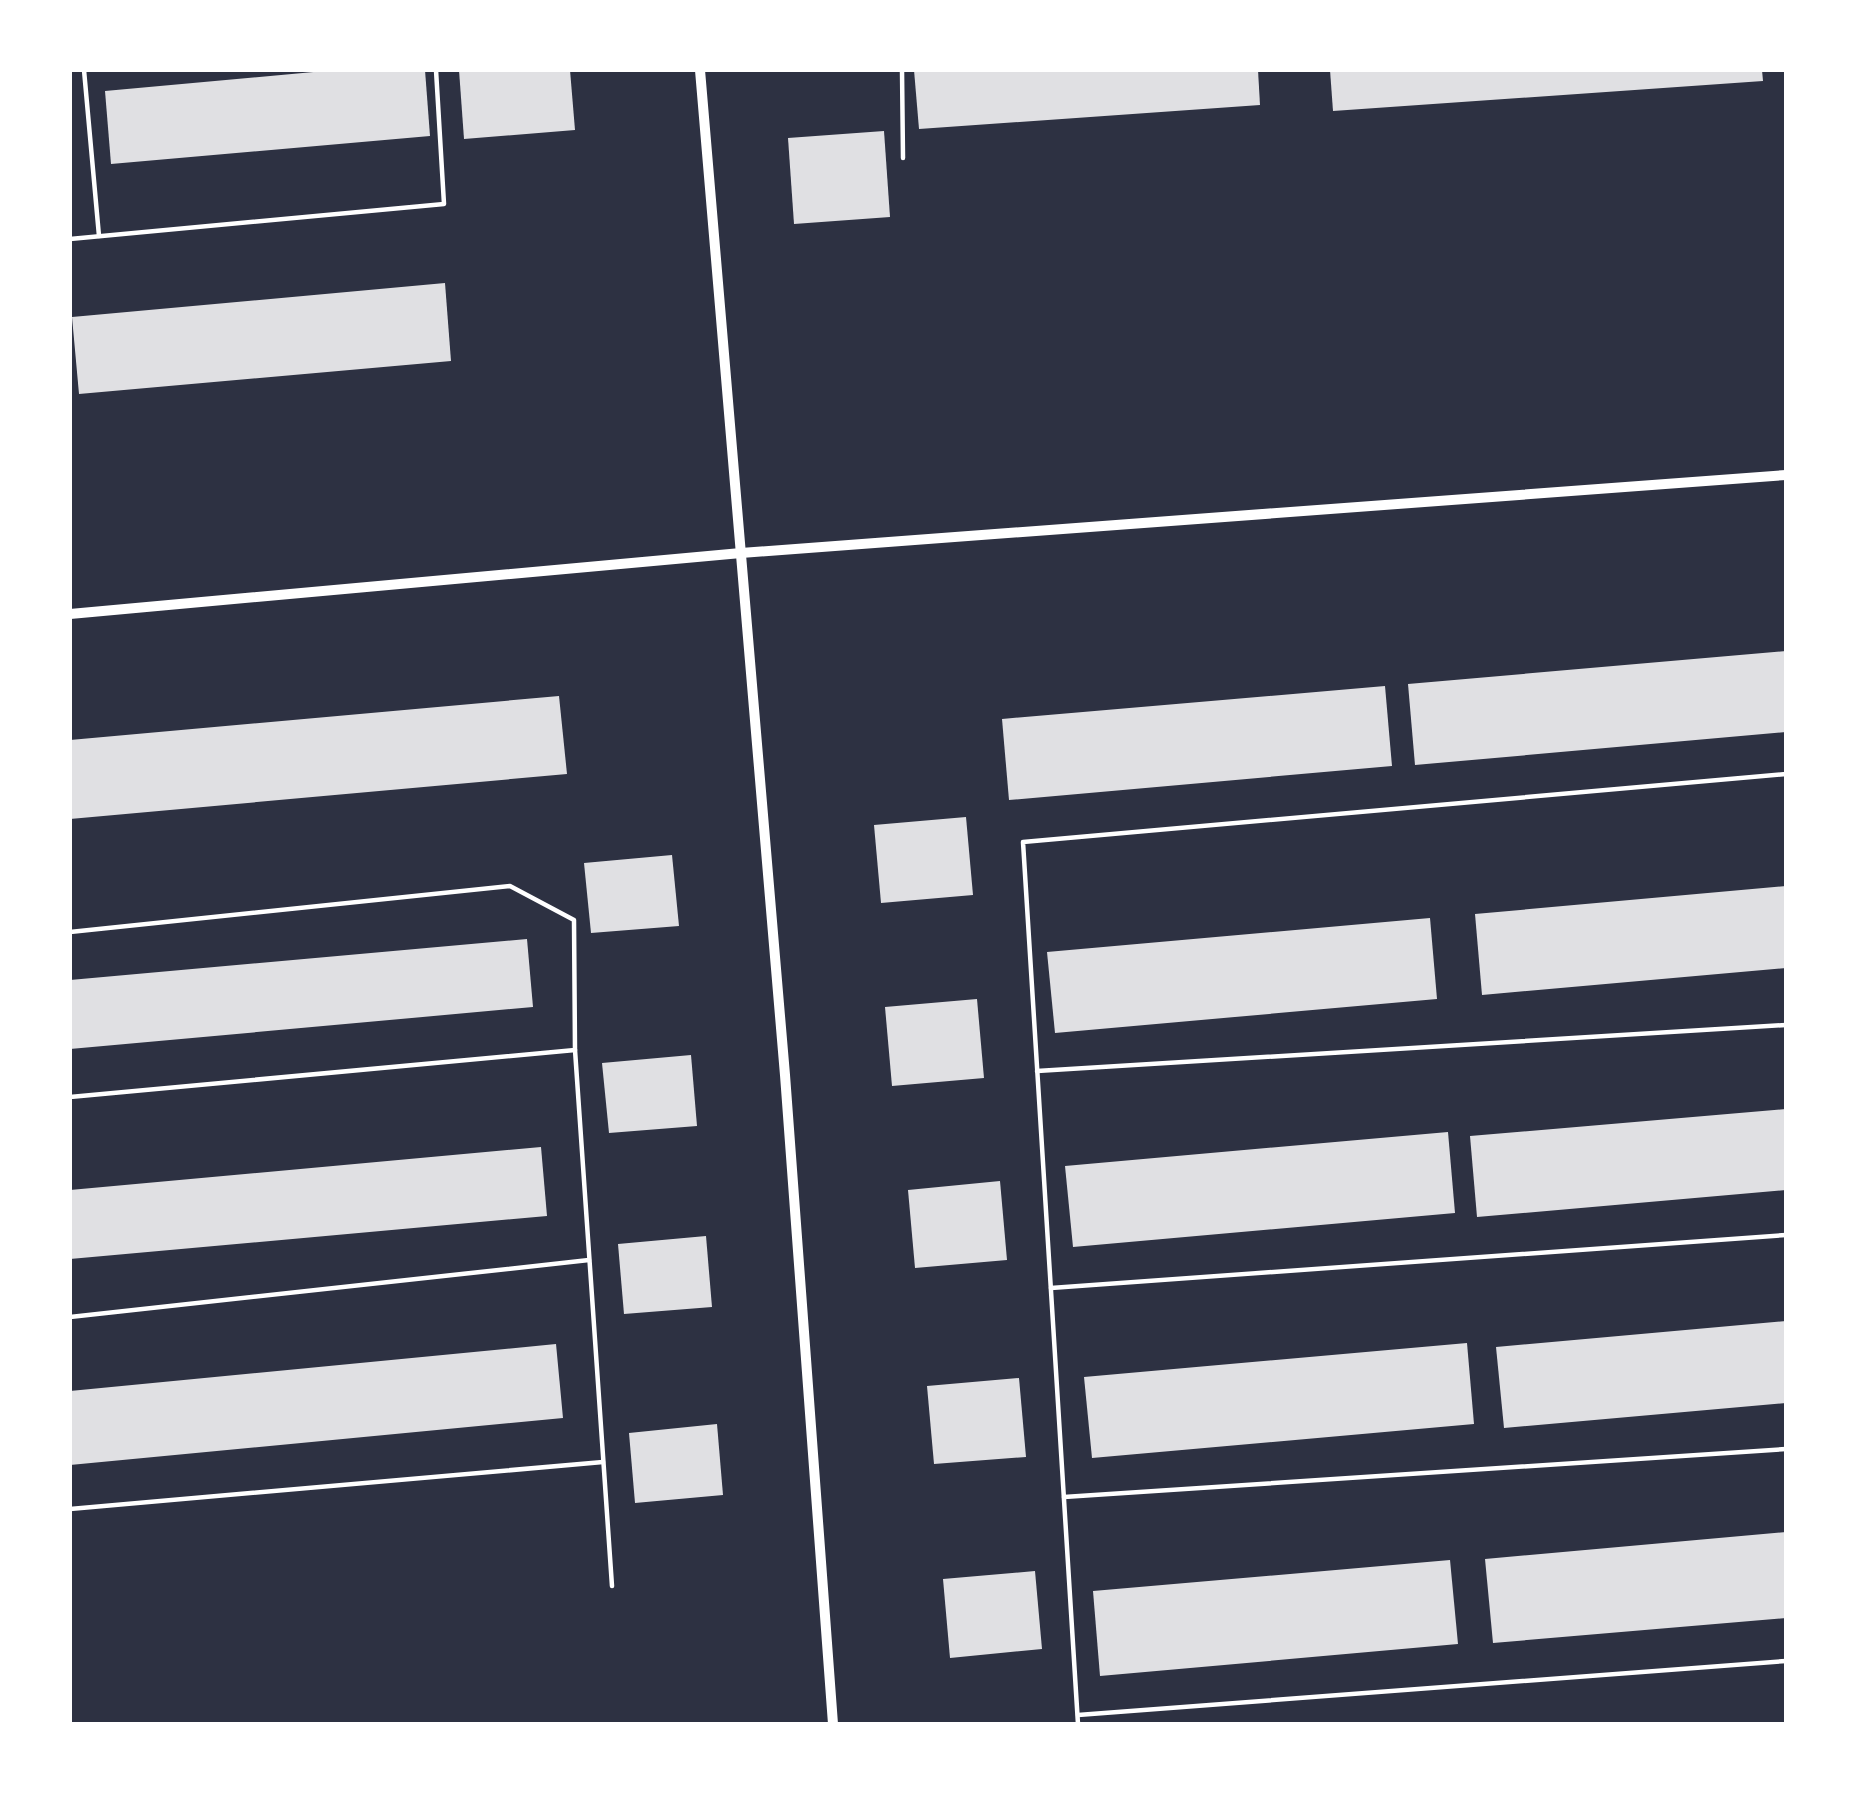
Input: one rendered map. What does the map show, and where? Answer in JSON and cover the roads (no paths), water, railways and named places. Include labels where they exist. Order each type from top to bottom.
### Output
[{"type":"street","points":[[700,70],[785,1075],[833,1724]]},
{"type":"street","points":[[70,614],[741,553],[1785,475]]},
{"type":"lane","points":[[84,70],[99,236]]},
{"type":"lane","points":[[70,239],[444,204],[436,70]]},
{"type":"lane","points":[[902,70],[903,158]]},
{"type":"lane","points":[[1078,1724],[1023,842],[1785,774]]},
{"type":"lane","points":[[70,932],[510,886],[574,920],[574,1050],[612,1586]]},
{"type":"lane","points":[[1037,1071],[1785,1025]]},
{"type":"lane","points":[[70,1097],[574,1050]]},
{"type":"lane","points":[[1051,1288],[1785,1235]]},
{"type":"lane","points":[[70,1317],[589,1260]]},
{"type":"lane","points":[[1064,1497],[1785,1449]]},
{"type":"lane","points":[[70,1509],[603,1462]]},
{"type":"lane","points":[[1078,1715],[1785,1661]]}]
